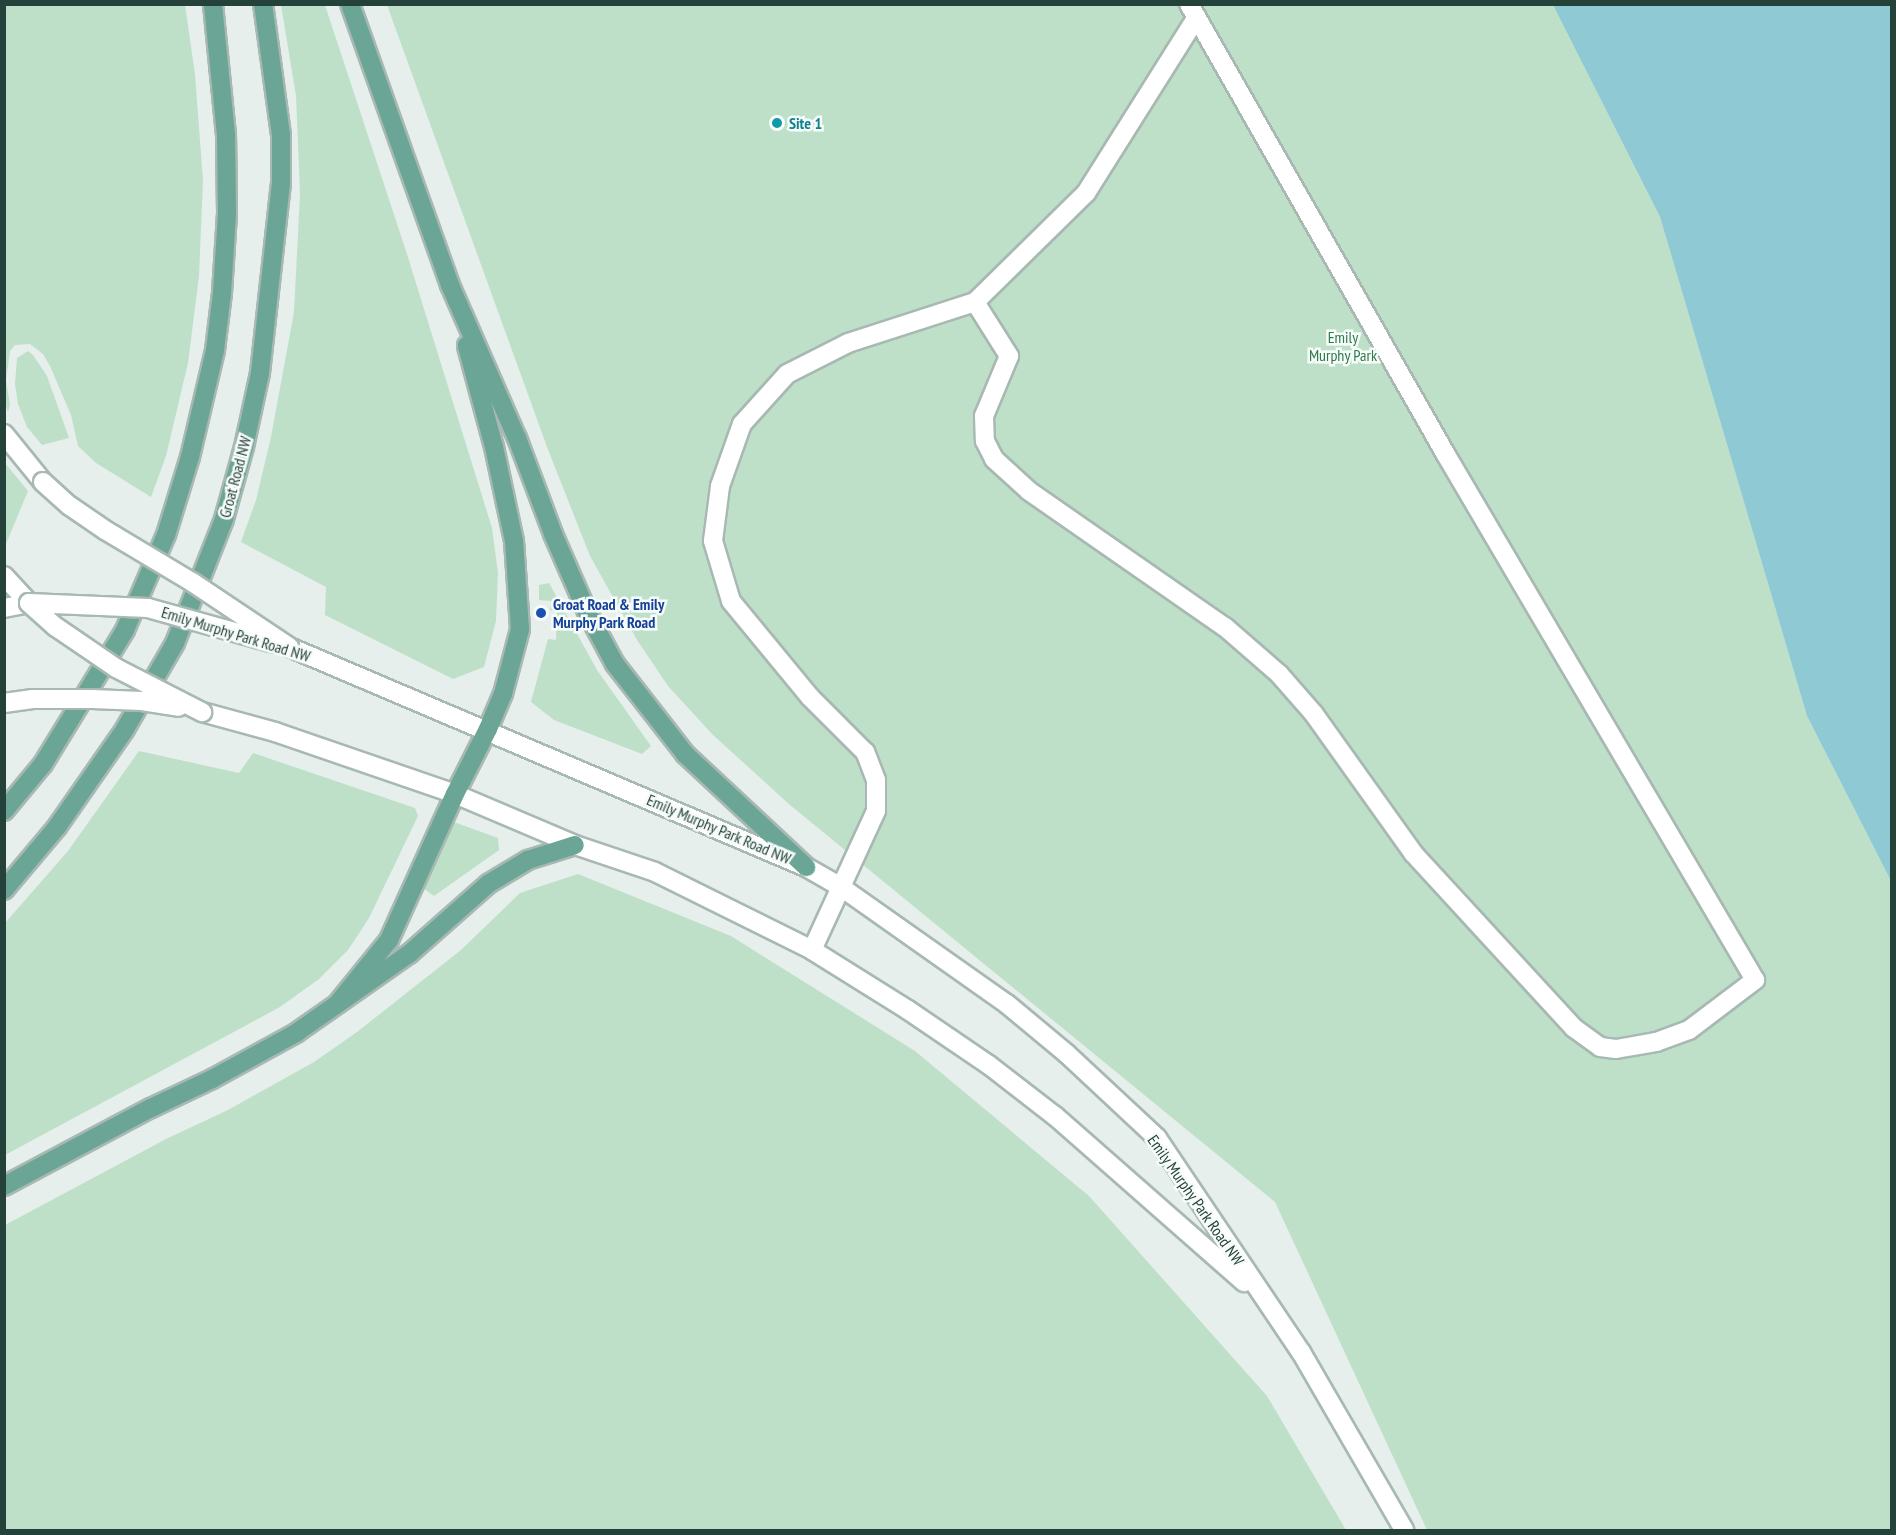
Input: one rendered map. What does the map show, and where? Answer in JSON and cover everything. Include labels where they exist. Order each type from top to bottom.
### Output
[{"type":"main road","points":[[4,811],[43,764],[125,630],[166,535],[190,457],[214,350],[227,213],[226,135],[213,4]]},
{"type":"main road","name":"Groat Road NW","points":[[4,890],[57,827],[125,729],[175,643],[224,519],[244,447],[260,373],[281,183],[281,135],[263,4]]},
{"type":"main road","points":[[350,4],[450,285],[517,438],[553,534],[587,612],[615,664],[685,754],[806,867]]},
{"type":"main road","points":[[338,1003],[388,940],[503,694],[520,629],[514,542],[495,447],[450,285]]},
{"type":"main road","points":[[4,1186],[151,1108],[223,1074],[296,1033],[409,954],[488,884],[528,860],[575,845]]},
{"type":"street","points":[[975,302],[1009,356],[984,416],[985,441],[994,459],[1029,491],[1225,627],[1279,674],[1314,714],[1413,853],[1574,1028],[1600,1047],[1616,1049],[1656,1042],[1689,1030],[1755,980],[1428,424],[1192,11]]},
{"type":"street","points":[[812,950],[876,811],[876,780],[865,752],[810,697],[731,601],[713,541],[720,486],[742,423],[787,374],[848,343],[975,302],[1086,193],[1192,11]]},
{"type":"street","points":[[4,434],[43,482],[70,506],[105,530],[192,582],[289,647]]},
{"type":"street","name":"Emily Murphy Park Road NW","points":[[4,576],[56,627],[116,668],[202,712],[275,732],[455,794],[575,845],[655,872],[812,950],[908,1010],[989,1065],[1055,1116],[1263,1299]]},
{"type":"street","name":"Emily Murphy Park Road NW","points":[[4,608],[29,603],[148,608],[289,647],[488,729],[806,867],[842,887],[1007,1004],[1067,1054],[1157,1138],[1263,1299],[1301,1352],[1404,1530]]},
{"type":"street","points":[[4,703],[33,699],[132,700],[202,712]]},
{"type":"green space","points":[[5,4],[185,5],[195,74],[203,181],[199,276],[188,363],[166,456],[151,497],[96,463],[78,446],[71,415],[50,366],[43,354],[30,344],[15,345],[10,351],[6,380],[10,405],[8,412],[5,403]]},
{"type":"green space","points":[[281,5],[325,5],[406,251],[492,528],[498,573],[496,621],[484,667],[453,679],[325,615],[326,587],[241,542],[256,500],[271,437],[294,312],[300,194],[296,96]]},
{"type":"green space","name":"Emily Murphy Park","points":[[387,5],[1553,5],[1660,217],[1807,716],[1891,881],[1891,1530],[1427,1530],[1275,1202],[790,805],[713,735],[668,686],[637,640],[590,556],[547,447]]},
{"type":"green space","points":[[28,351],[47,376],[69,438],[42,445],[27,427],[18,404],[15,384],[17,358]]},
{"type":"green space","points":[[5,463],[28,491],[6,544],[4,543]]},
{"type":"green space","points":[[549,583],[597,670],[651,746],[642,754],[554,720],[531,702],[548,639],[556,640],[557,612],[550,610],[551,601],[539,600],[539,585]]},
{"type":"green space","points":[[139,751],[239,773],[253,753],[415,808],[418,816],[369,918],[348,950],[319,979],[280,1007],[5,1155],[5,923],[68,851]]},
{"type":"green space","points":[[451,821],[498,838],[499,850],[434,896],[423,888]]},
{"type":"green space","points":[[578,874],[731,936],[915,1051],[1089,1196],[1267,1396],[1346,1530],[5,1530],[5,1225],[166,1139],[228,1110],[314,1062],[357,1032],[461,950],[520,893]]},
{"type":"water","points":[[1553,5],[1891,5],[1891,881],[1807,716],[1660,217]]},
{"type":"place","name":"Site 1","points":[[777,123]]},
{"type":"place","name":"Groat Road & Emily Murphy Park Road","points":[[541,613]]}]
